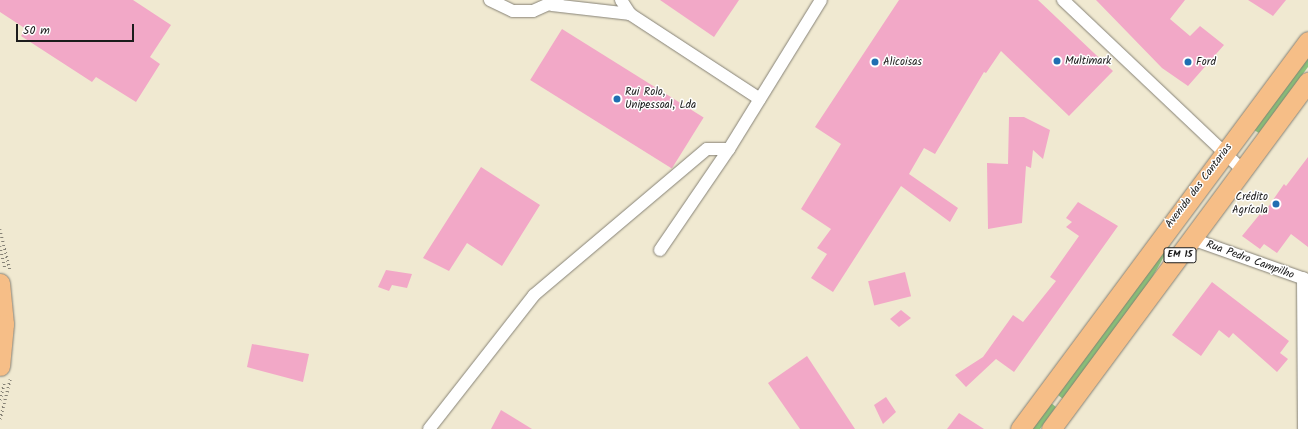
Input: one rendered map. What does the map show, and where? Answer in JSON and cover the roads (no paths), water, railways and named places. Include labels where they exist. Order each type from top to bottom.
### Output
[{"type":"main road","name":"Avenida das Cantarias","points":[[1020,429],[1223,153],[1308,41]]},
{"type":"main road","name":"EM 15","points":[[1052,429],[1308,82]]},
{"type":"main road","points":[[1167,273],[1179,239],[1224,173],[1223,153]]},
{"type":"main road","points":[[0,283],[4,324],[0,366]]},
{"type":"street","points":[[490,0],[513,11],[533,11],[555,2],[630,14]]},
{"type":"street","points":[[621,0],[630,14],[760,100]]},
{"type":"street","points":[[660,250],[729,149],[821,0]]},
{"type":"street","points":[[1064,0],[1223,153],[1243,170]]},
{"type":"street","points":[[429,429],[534,295],[707,148],[729,149]]},
{"type":"street","name":"Rua Pedro Campilho","points":[[1192,239],[1305,279]]},
{"type":"street","points":[[1304,429],[1305,279]]},
{"type":"place","name":"Multimark","points":[[1057,61]]},
{"type":"place","name":"Alicoisas","points":[[875,62]]},
{"type":"place","name":"Ford","points":[[1188,62]]},
{"type":"place","name":"Rui Rolo, Unipessoal, Lda","points":[[617,99]]},
{"type":"place","name":"Crédito Agrícola","points":[[1276,204]]}]
